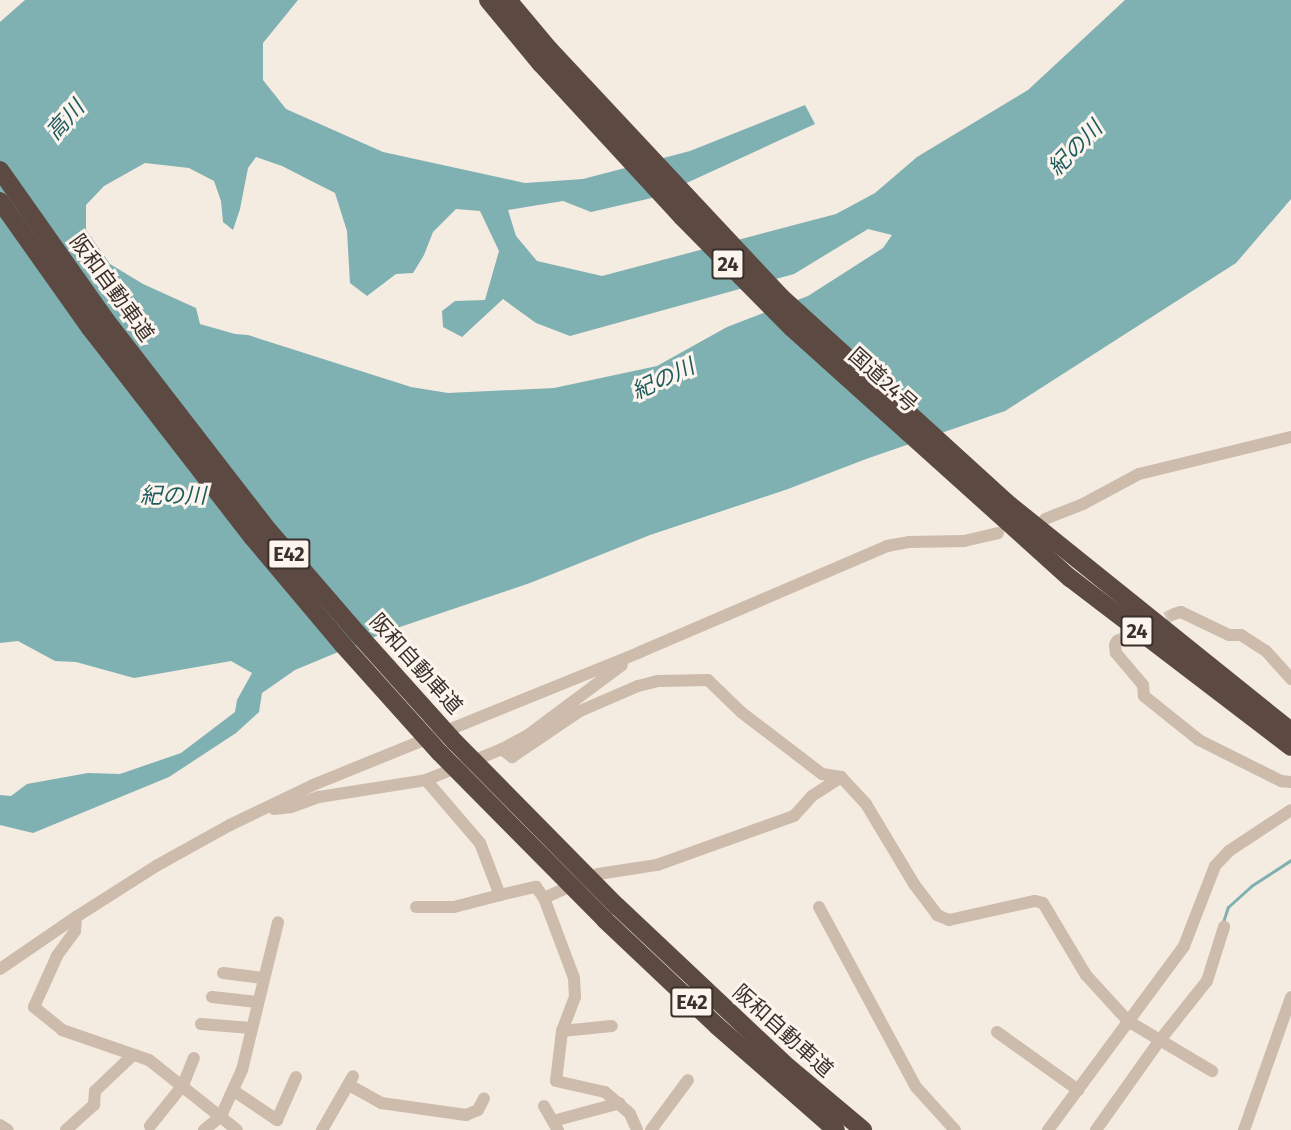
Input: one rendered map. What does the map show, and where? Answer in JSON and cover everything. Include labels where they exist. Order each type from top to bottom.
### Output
[{"type":"highway","name":"国道24号","points":[[488,0],[542,64],[666,200],[792,328],[998,505],[1291,731]]},
{"type":"highway","name":"国道24号","points":[[508,0],[549,49],[773,289],[998,505],[1070,578],[1145,638],[1291,747]]},
{"type":"highway","name":"阪和自動車道","points":[[0,170],[105,319],[269,531],[358,634],[456,742],[836,1130]]},
{"type":"highway","name":"阪和自動車道","points":[[0,201],[90,328],[253,538],[343,645],[440,753],[605,920],[784,1075],[863,1130]]},
{"type":"highway","points":[[1145,638],[1169,669],[1291,762]]},
{"type":"highway","points":[[1181,645],[1206,652],[1291,716]]},
{"type":"street","points":[[1045,519],[1083,504],[1139,474],[1291,437]]},
{"type":"street","points":[[0,969],[156,866],[230,825],[266,810],[313,785],[640,652],[887,546],[909,542],[964,541],[998,532]]},
{"type":"street","points":[[1174,614],[1181,612],[1229,635],[1242,635],[1266,651],[1291,679]]},
{"type":"street","points":[[1118,641],[1115,645],[1116,653],[1143,685],[1144,696],[1199,741],[1281,781],[1291,783]]},
{"type":"street","points":[[266,810],[291,807],[319,797],[426,780],[502,749],[528,735],[566,704],[640,652]]},
{"type":"street","points":[[502,749],[512,758],[580,711],[638,686],[658,681],[708,680],[741,712],[822,774],[841,777],[866,804],[914,884],[937,915],[949,920],[1035,901],[1043,903],[1086,975],[1128,1021],[1212,1071]]},
{"type":"street","points":[[544,898],[598,874],[657,865],[794,816],[812,796],[841,777]]},
{"type":"street","points":[[426,780],[480,843],[500,895]]},
{"type":"street","points":[[1048,1130],[1184,946],[1215,866],[1229,851],[1291,810]]},
{"type":"street","points":[[416,907],[454,907],[536,887],[544,898],[574,978],[572,1011],[562,1031],[556,1081],[605,1092],[620,1103],[638,1130]]},
{"type":"street","points":[[819,907],[916,1088],[955,1130]]},
{"type":"street","points":[[76,917],[75,931],[57,956],[34,1007],[62,1030],[149,1060],[237,1130]]},
{"type":"street","points":[[204,1130],[221,1116],[242,1070],[278,922]]},
{"type":"street","points":[[1096,1130],[1157,1039],[1207,981],[1224,927]]},
{"type":"street","points":[[224,973],[263,978]]},
{"type":"street","points":[[1248,1128],[1291,996]]},
{"type":"street","points":[[212,997],[257,1002]]},
{"type":"street","points":[[201,1024],[251,1028]]},
{"type":"street","points":[[562,1031],[612,1026]]},
{"type":"street","points":[[997,1032],[1078,1090]]},
{"type":"street","points":[[66,1130],[94,1105],[95,1091],[133,1055]]},
{"type":"street","points":[[144,1128],[183,1085],[194,1058]]},
{"type":"street","points":[[234,1091],[277,1120],[296,1077]]},
{"type":"street","points":[[328,1128],[351,1080],[381,1103],[466,1115],[478,1110],[484,1098]]},
{"type":"street","points":[[651,1130],[688,1080]]},
{"type":"street","points":[[544,1106],[556,1125],[620,1103]]},
{"type":"street","points":[[0,1125],[8,1130]]},
{"type":"water","name":"紀の川","points":[[25,0],[298,0],[263,43],[263,80],[286,109],[383,152],[525,183],[583,179],[690,151],[805,105],[815,124],[656,197],[591,212],[563,201],[508,210],[516,236],[537,261],[602,276],[836,214],[875,193],[917,157],[1028,90],[1125,0],[1291,0],[1291,199],[1236,263],[1005,411],[866,459],[788,489],[650,535],[530,583],[391,630],[295,670],[262,693],[259,712],[236,733],[169,777],[33,833],[0,825],[0,795],[11,796],[27,784],[88,773],[120,774],[181,753],[235,712],[237,700],[252,673],[231,661],[134,678],[76,662],[55,661],[18,641],[0,643],[0,22]],"holes":[[[256,157],[282,166],[335,193],[347,231],[350,283],[367,296],[396,274],[413,273],[424,255],[433,232],[456,209],[480,211],[499,251],[485,300],[455,301],[442,311],[443,327],[462,337],[503,299],[536,323],[570,336],[794,274],[868,229],[892,235],[883,248],[808,296],[727,327],[657,366],[554,388],[448,393],[411,387],[248,335],[235,334],[200,324],[196,308],[143,284],[110,264],[86,230],[86,205],[104,186],[145,163],[189,168],[214,181],[221,201],[223,222],[233,230],[240,209],[248,168]]]},
{"type":"waterway","points":[[1222,925],[1228,907],[1251,886],[1291,860]]},
{"type":"tunnel","points":[[1117,641],[1174,614]]},
{"type":"water label","name":"高川","points":[[65,120]]}]
